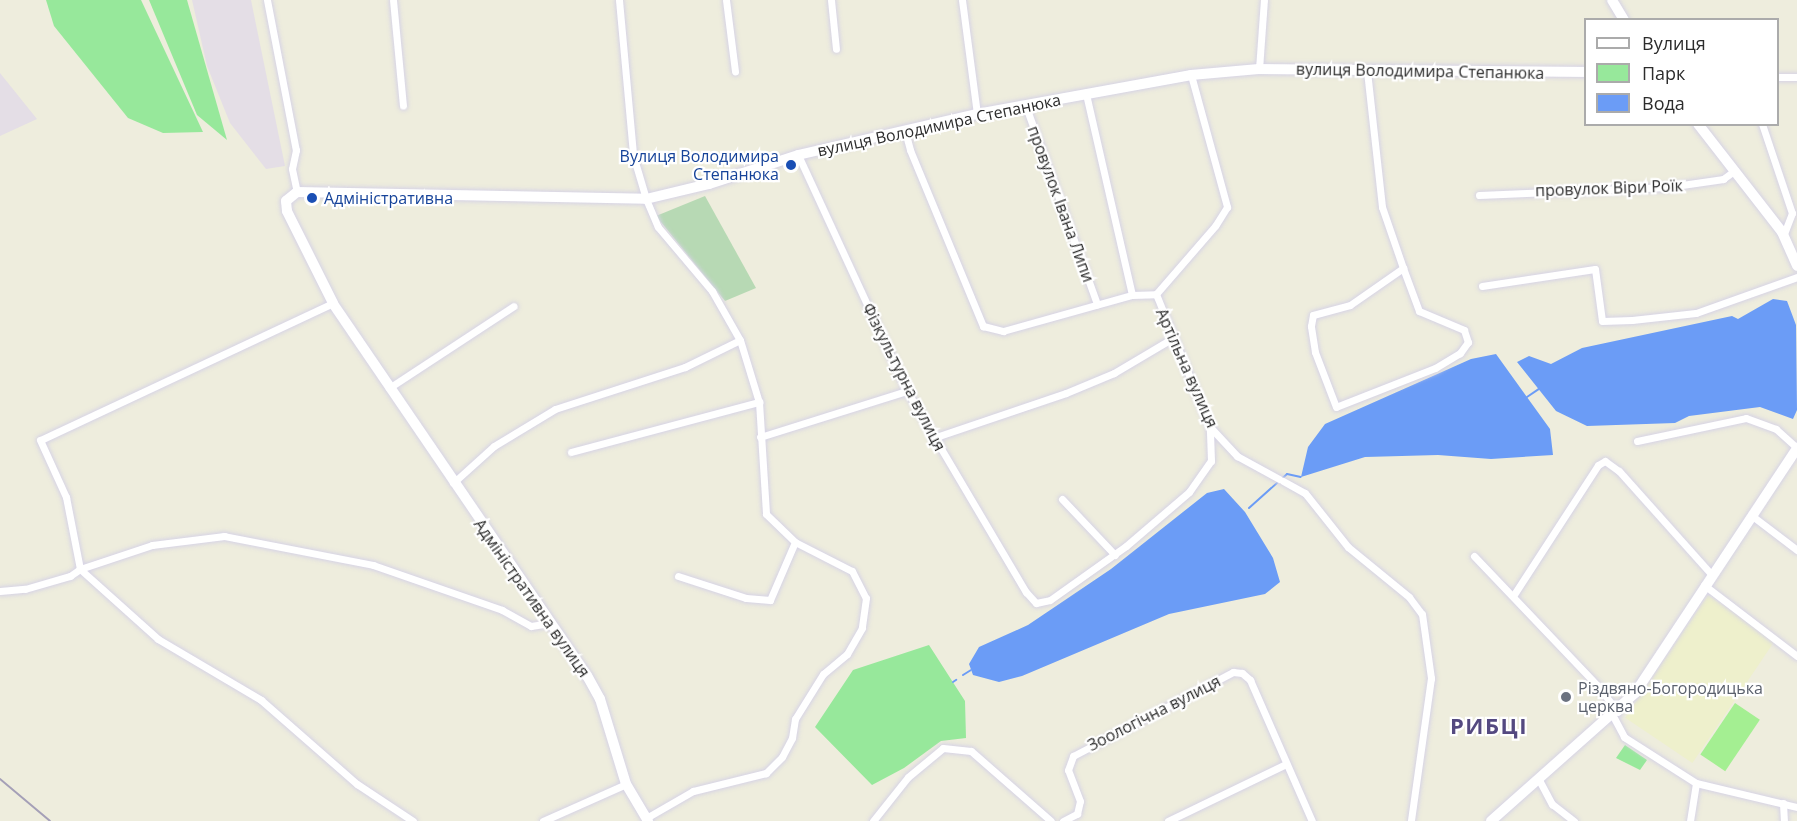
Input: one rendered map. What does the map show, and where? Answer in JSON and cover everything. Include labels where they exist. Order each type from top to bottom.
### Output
[{"type":"street","points":[[267,0],[296,150],[292,169],[297,192]]},
{"type":"street","points":[[393,0],[403,106]]},
{"type":"street","points":[[619,0],[633,154],[646,200],[658,227],[712,291],[740,340],[759,402],[766,514],[795,542],[852,572],[866,598],[862,628],[847,654],[823,674],[795,719],[792,738],[782,757],[766,773],[693,791],[647,820]]},
{"type":"street","points":[[726,0],[735,71]]},
{"type":"street","points":[[831,0],[836,49]]},
{"type":"street","points":[[962,0],[977,114]]},
{"type":"street","points":[[1259,69],[1264,0]]},
{"type":"street","points":[[1612,0],[1623,18]]},
{"type":"street","name":"вулиця Володимира Степанюка","points":[[297,192],[646,200],[709,184],[798,155],[1024,104],[1191,75],[1259,69],[1584,72]]},
{"type":"street","points":[[1367,71],[1382,207],[1419,311],[1464,330],[1468,342],[1460,353],[1435,368],[1336,407],[1315,352],[1311,326],[1313,315],[1350,305],[1384,285],[1403,268]]},
{"type":"street","name":"Артільна вулиця","points":[[1191,75],[1227,207],[1215,226],[1156,294],[1210,427],[1237,456],[1305,493],[1348,547],[1409,597],[1422,614],[1431,678],[1411,821]]},
{"type":"street","points":[[1779,77],[1797,77]]},
{"type":"street","points":[[1086,94],[1132,295]]},
{"type":"street","name":"провулок Івана Липи","points":[[1024,104],[1097,304]]},
{"type":"street","points":[[1700,126],[1784,234],[1797,266]]},
{"type":"street","points":[[1763,126],[1792,213],[1784,234]]},
{"type":"street","points":[[905,131],[910,150],[983,326],[1004,331],[1132,295],[1156,294]]},
{"type":"street","name":"Фізкультурна вулиця","points":[[798,155],[907,391],[1026,592],[1036,603],[1050,600],[1114,555]]},
{"type":"street","name":"провулок Віри Роїк","points":[[1479,195],[1668,188],[1710,183],[1734,171]]},
{"type":"street","name":"Адміністративна вулиця","points":[[297,192],[286,201],[287,211],[333,303],[600,699],[627,784],[647,820]]},
{"type":"street","points":[[1482,286],[1594,269],[1602,321],[1696,313],[1797,277]]},
{"type":"street","points":[[333,303],[40,440],[66,497],[80,569],[158,639],[261,700],[357,784],[413,821]]},
{"type":"street","points":[[389,388],[514,306]]},
{"type":"street","points":[[933,438],[1066,393],[1114,373],[1173,338]]},
{"type":"street","points":[[453,483],[494,446],[555,409],[685,368],[740,340]]},
{"type":"street","points":[[760,438],[907,391]]},
{"type":"street","points":[[571,452],[759,402]]},
{"type":"street","points":[[1491,821],[1537,777],[1616,714],[1635,693],[1711,574],[1796,450],[1776,429],[1746,418],[1637,441]]},
{"type":"street","points":[[1062,499],[1114,555],[1189,492],[1211,461],[1210,427]]},
{"type":"street","points":[[1513,596],[1598,465],[1605,461],[1619,471],[1711,574]]},
{"type":"street","points":[[1751,515],[1797,550]]},
{"type":"street","points":[[0,591],[25,589],[70,576],[80,569],[152,545],[224,536],[373,565],[502,610],[531,626],[550,623]]},
{"type":"street","points":[[678,576],[746,598],[770,600],[795,542]]},
{"type":"street","points":[[1474,556],[1513,596],[1616,714],[1624,738],[1696,783],[1797,807]]},
{"type":"street","points":[[1704,585],[1797,656]]},
{"type":"street","name":"Зоологічна вулиця","points":[[1077,814],[1080,801],[1068,770],[1073,756],[1233,672],[1242,673],[1250,680],[1312,821]]},
{"type":"street","points":[[873,821],[908,777],[943,748],[971,751],[1051,821]]},
{"type":"street","points":[[1168,821],[1286,764]]},
{"type":"street","points":[[1537,777],[1552,804],[1574,821]]},
{"type":"street","points":[[1690,821],[1696,783]]},
{"type":"street","points":[[543,821],[627,784]]},
{"type":"street","points":[[1783,803],[1784,821]]},
{"type":"street","points":[[1063,821],[1077,814],[1085,821]]},
{"type":"shaded area","points":[[192,0],[251,0],[285,166],[266,169],[230,123],[207,66]]},
{"type":"shaded area","points":[[0,73],[37,119],[0,136]]},
{"type":"shaded area","points":[[705,196],[756,288],[725,301],[656,216]]},
{"type":"shaded area","points":[[1708,595],[1775,640],[1692,763],[1625,718]]},
{"type":"green space","points":[[46,0],[141,0],[203,132],[163,133],[128,118],[54,26]]},
{"type":"green space","points":[[149,0],[187,0],[227,140],[197,115]]},
{"type":"green space","points":[[929,645],[965,701],[966,738],[941,741],[904,768],[872,785],[815,727],[853,670]]},
{"type":"green space","points":[[1735,703],[1760,720],[1725,771],[1700,754]]},
{"type":"green space","points":[[1625,745],[1647,760],[1640,770],[1616,758]]},
{"type":"water","points":[[1773,299],[1787,301],[1796,325],[1797,410],[1793,419],[1760,407],[1689,416],[1675,423],[1587,426],[1556,411],[1517,362],[1529,356],[1551,364],[1582,348],[1732,316],[1738,319]]},
{"type":"water","points":[[1496,354],[1550,429],[1553,455],[1491,459],[1438,455],[1365,457],[1301,477],[1308,447],[1325,424],[1471,359]]},
{"type":"water","points":[[1224,489],[1245,512],[1273,558],[1280,582],[1265,594],[1169,614],[1022,676],[999,682],[973,675],[969,664],[979,647],[1028,625],[1111,569],[1207,493]]},
{"type":"waterway","points":[[1527,397],[1539,389]]},
{"type":"waterway","points":[[1249,508],[1287,474],[1301,477]]},
{"type":"waterway","points":[[963,675],[971,670]]},
{"type":"railway","points":[[0,779],[50,821]]},
{"type":"place","name":"Вулиця Володимира Степанюка","points":[[791,165]]},
{"type":"place","name":"Адміністративна","points":[[312,198]]},
{"type":"place","name":"Різдвяно-Богородицька церква","points":[[1566,697]]},
{"type":"district","name":"РИБЦІ","points":[[1489,726]]}]
